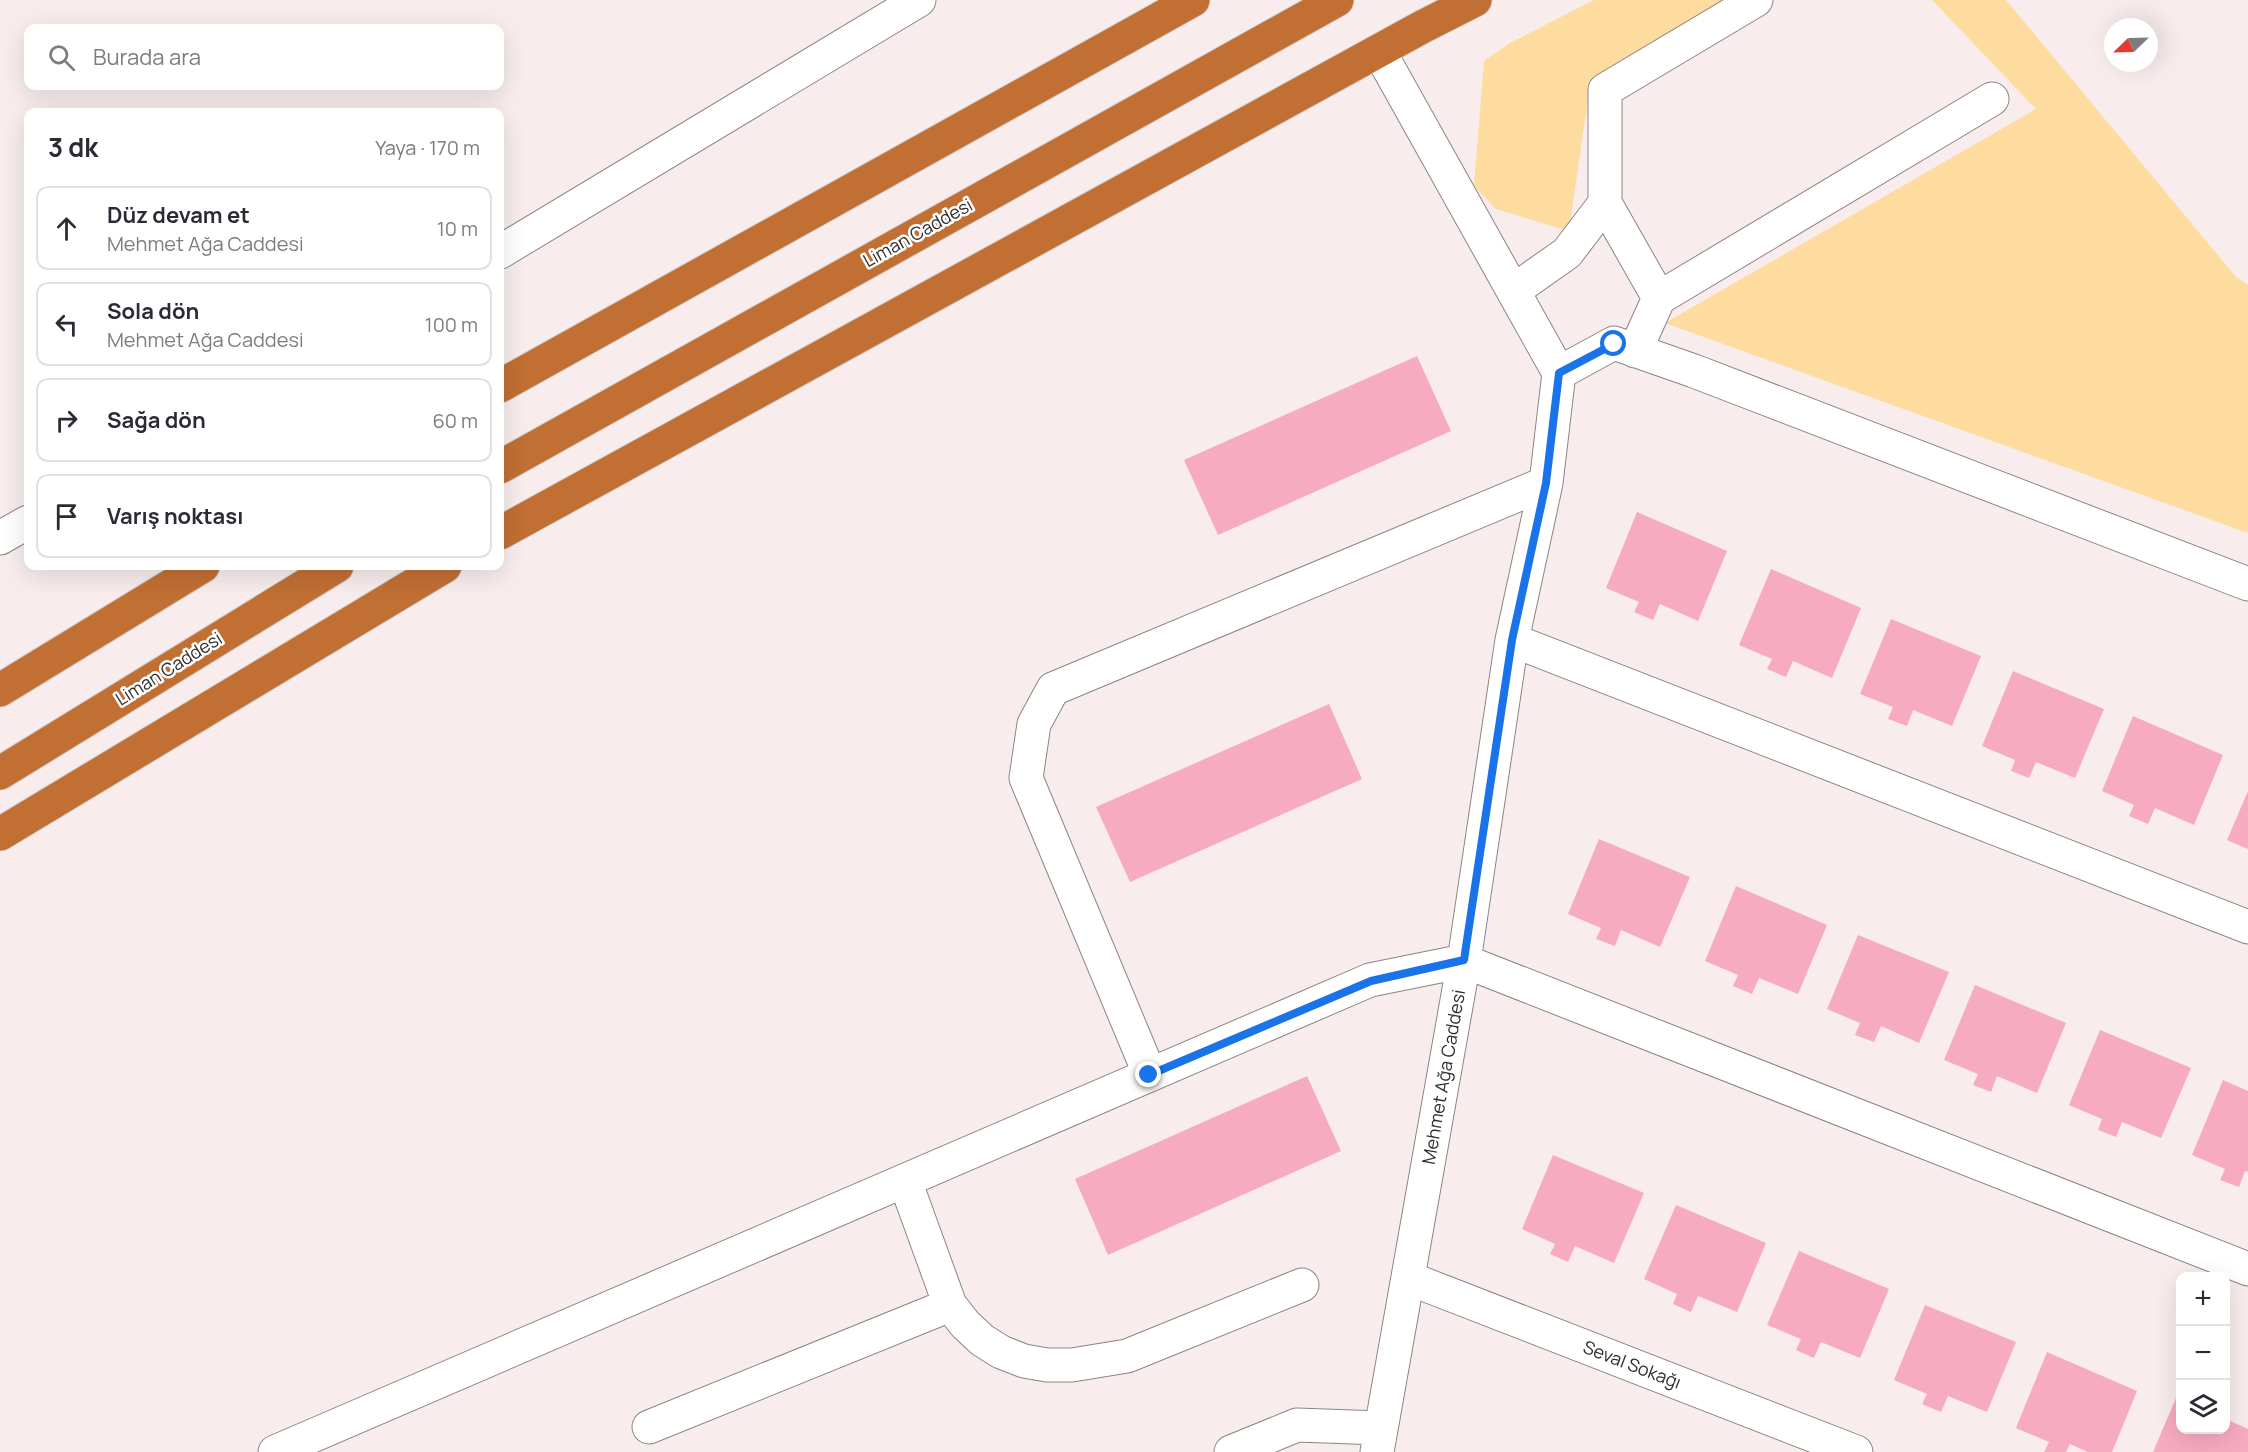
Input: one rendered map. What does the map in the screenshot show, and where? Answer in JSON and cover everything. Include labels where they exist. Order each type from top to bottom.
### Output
[{"type":"highway","points":[[504,384],[1193,0]]},
{"type":"highway","name":"Liman Caddesi","points":[[504,464],[1337,0]]},
{"type":"highway","points":[[504,531],[1475,0]]},
{"type":"highway","points":[[0,690],[196,570]]},
{"type":"highway","name":"Liman Caddesi","points":[[0,773],[330,570]]},
{"type":"highway","points":[[0,834],[438,570]]},
{"type":"street","points":[[504,250],[919,0]]},
{"type":"street","points":[[1659,298],[1605,204],[1605,90],[1756,0]]},
{"type":"street","points":[[1379,51],[1559,373],[1625,347],[1659,298],[1992,99]]},
{"type":"street","points":[[1513,291],[1567,253],[1605,204]]},
{"type":"street","points":[[1625,347],[2248,584]]},
{"type":"street","name":"Mehmet Ağa Caddesi","points":[[1379,1440],[1464,960],[1512,640],[1546,483],[1559,373]]},
{"type":"street","points":[[1149,1075],[1026,778],[1034,724],[1053,689],[1546,483]]},
{"type":"street","points":[[0,538],[24,524]]},
{"type":"street","points":[[1512,640],[2248,927]]},
{"type":"street","points":[[275,1452],[1371,981],[1464,960],[2248,1269]]},
{"type":"street","points":[[905,1181],[950,1305],[982,1340],[1001,1352],[1024,1361],[1047,1365],[1072,1365],[1127,1356],[1302,1285]]},
{"type":"street","name":"Seval Sokağı","points":[[1408,1278],[1856,1452]]},
{"type":"street","points":[[649,1427],[950,1305]]},
{"type":"street","points":[[1231,1452],[1297,1425],[1379,1440]]},
{"type":"shaded area","points":[[1594,0],[1730,0],[1590,85],[1569,231],[1496,209],[1474,186],[1484,61],[1510,43]]},
{"type":"shaded area","points":[[1932,0],[2006,0],[2236,277],[2248,285],[2248,533],[1665,323],[2036,109]]},
{"type":"building","points":[[1417,356],[1451,431],[1218,535],[1184,460]]},
{"type":"building","points":[[1637,512],[1727,551],[1698,621],[1660,604],[1653,620],[1634,612],[1639,602],[1606,588]]},
{"type":"building","points":[[1771,569],[1861,608],[1832,678],[1793,661],[1786,677],[1767,669],[1772,659],[1739,645]]},
{"type":"building","points":[[1891,619],[1981,656],[1952,726],[1913,710],[1907,726],[1888,719],[1893,707],[1860,694]]},
{"type":"building","points":[[2013,671],[2104,709],[2075,778],[2036,762],[2029,778],[2011,771],[2015,760],[1982,746]]},
{"type":"building","points":[[1329,704],[1362,779],[1130,882],[1096,807]]},
{"type":"building","points":[[2133,716],[2223,755],[2194,825],[2155,808],[2148,824],[2129,816],[2134,805],[2102,791]]},
{"type":"building","points":[[2248,791],[2248,849],[2227,840]]},
{"type":"building","points":[[1599,839],[1690,877],[1660,947],[1621,930],[1615,946],[1596,939],[1601,928],[1568,914]]},
{"type":"building","points":[[1736,886],[1827,925],[1798,994],[1759,978],[1752,994],[1733,986],[1738,975],[1705,961]]},
{"type":"building","points":[[1858,935],[1949,972],[1919,1043],[1881,1026],[1874,1042],[1855,1035],[1860,1023],[1827,1009]]},
{"type":"building","points":[[1975,985],[2066,1023],[2037,1093],[1997,1076],[1991,1092],[1973,1085],[1978,1074],[1944,1060]]},
{"type":"building","points":[[2100,1030],[2191,1068],[2161,1138],[2122,1122],[2116,1137],[2098,1130],[2102,1119],[2069,1105]]},
{"type":"building","points":[[1307,1076],[1341,1151],[1108,1255],[1075,1179]]},
{"type":"building","points":[[2223,1080],[2248,1091],[2248,1172],[2245,1171],[2239,1187],[2220,1180],[2225,1169],[2192,1155]]},
{"type":"building","points":[[1553,1155],[1644,1193],[1614,1263],[1575,1246],[1568,1262],[1550,1254],[1555,1244],[1522,1229]]},
{"type":"building","points":[[1676,1205],[1766,1243],[1737,1312],[1698,1296],[1691,1312],[1673,1304],[1677,1294],[1644,1279]]},
{"type":"building","points":[[1799,1251],[1889,1289],[1860,1358],[1821,1342],[1814,1358],[1796,1350],[1801,1339],[1767,1325]]},
{"type":"building","points":[[1925,1305],[2016,1342],[1987,1412],[1948,1396],[1941,1412],[1922,1404],[1927,1394],[1894,1380]]},
{"type":"building","points":[[2047,1352],[2137,1391],[2112,1452],[2088,1452],[2070,1444],[2066,1452],[2044,1452],[2049,1442],[2016,1428]]},
{"type":"building","points":[[2176,1398],[2176,1434],[2230,1434],[2230,1421],[2248,1429],[2248,1452],[2153,1452]]},
{"type":"route","points":[[1149,1075],[1371,981],[1464,960],[1512,640],[1546,483],[1559,373],[1614,344]]}]
